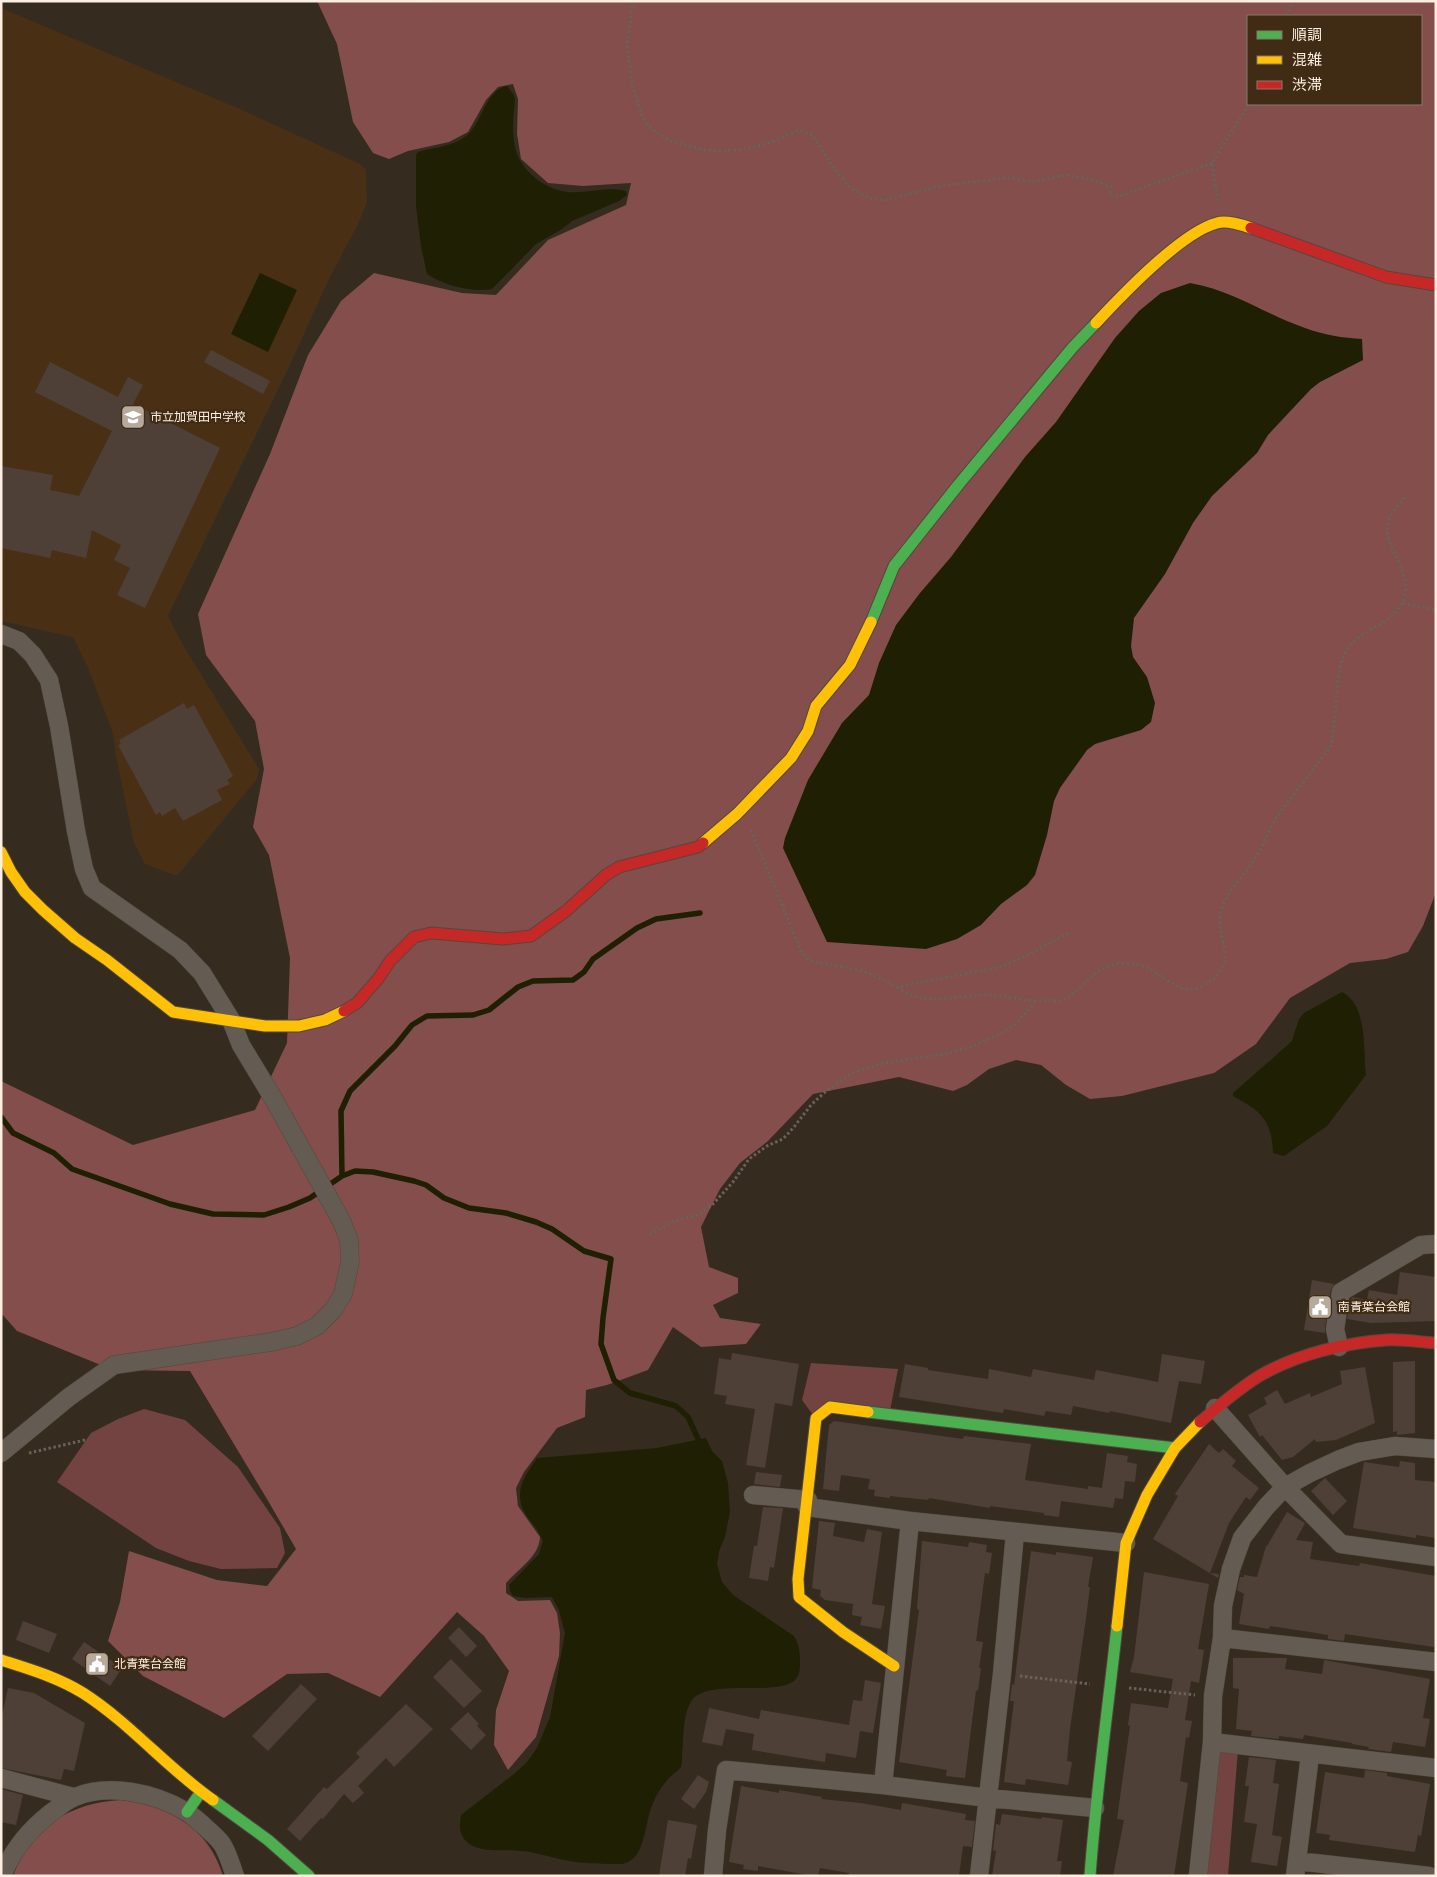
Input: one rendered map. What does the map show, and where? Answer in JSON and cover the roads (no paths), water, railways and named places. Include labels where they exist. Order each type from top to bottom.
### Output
[{"type":"street","points":[[1,852],[11,872],[25,892],[75,938],[108,960],[160,1004],[173,1012],[265,1026],[298,1026],[325,1020],[340,1014],[356,1003],[378,979],[396,954],[414,937],[431,933],[503,939],[531,936],[566,911],[593,885],[612,871],[619,867],[698,847],[738,814],[791,758],[808,731],[816,706],[854,658],[869,629],[894,566],[959,484],[1074,347],[1123,294],[1180,244],[1198,231],[1219,222],[1248,226],[1386,277],[1436,285]]},
{"type":"street","points":[[1,634],[19,641],[33,655],[49,680],[59,726],[76,830],[84,868],[92,888],[180,950],[202,973],[231,1020],[241,1045],[341,1220],[349,1240],[350,1262],[343,1294],[333,1310],[317,1326],[297,1336],[271,1342],[114,1365],[69,1397],[2,1453]]},
{"type":"street","points":[[1339,1347],[1335,1329],[1341,1292],[1421,1245],[1436,1244]]},
{"type":"street","points":[[1090,1876],[1095,1808],[1102,1763],[1126,1543],[1147,1495],[1175,1448],[1215,1408],[1261,1374],[1292,1360],[1339,1347],[1387,1340],[1436,1343]]},
{"type":"street","points":[[894,1666],[843,1632],[799,1597],[798,1579],[808,1504],[816,1418],[830,1407],[1086,1435],[1175,1448]]},
{"type":"street","points":[[1215,1408],[1286,1487],[1341,1544],[1436,1557]]},
{"type":"street","points":[[1198,1876],[1212,1742],[1213,1696],[1222,1638],[1223,1606],[1231,1569],[1242,1538],[1266,1507],[1286,1487],[1317,1470],[1360,1452],[1394,1446],[1436,1449]]},
{"type":"street","points":[[754,1495],[910,1521],[1126,1543]]},
{"type":"street","points":[[884,1785],[894,1666],[910,1521]]},
{"type":"street","points":[[979,1876],[1002,1674],[1015,1533]]},
{"type":"street","points":[[1222,1638],[1436,1662]]},
{"type":"street","points":[[1,1660],[53,1677],[82,1693],[116,1718],[201,1792],[268,1840],[309,1876]]},
{"type":"street","points":[[1212,1742],[1310,1755],[1436,1768]]},
{"type":"street","points":[[1310,1755],[1296,1868],[1429,1876]]},
{"type":"street","points":[[713,1876],[717,1830],[726,1770],[1095,1808]]},
{"type":"street","points":[[1,1778],[73,1797]]},
{"type":"street","points":[[2,1876],[19,1843],[33,1827],[73,1797],[88,1793],[127,1791],[146,1794],[187,1812],[222,1844],[235,1876]]},
{"type":"street","points":[[187,1812],[201,1792]]},
{"type":"waterway","points":[[342,1176],[341,1111],[350,1091],[395,1046],[412,1025],[427,1016],[473,1015],[489,1010],[518,987],[533,981],[573,980],[584,972],[593,959],[637,928],[656,919],[700,913]]},
{"type":"waterway","points":[[1,1117],[13,1133],[54,1153],[72,1169],[170,1204],[213,1214],[264,1215],[310,1198],[342,1176],[355,1171],[373,1172],[414,1181],[426,1185],[444,1198],[469,1208],[506,1213],[552,1229],[584,1251],[611,1259],[601,1344],[614,1380],[630,1393],[676,1406],[688,1417],[699,1441],[698,1447]]},
{"type":"place","name":"市立加賀田中学校","points":[[133,417]]},
{"type":"place","name":"南青葉台会館","points":[[1320,1307]]},
{"type":"place","name":"北青葉台会館","points":[[97,1664]]}]
